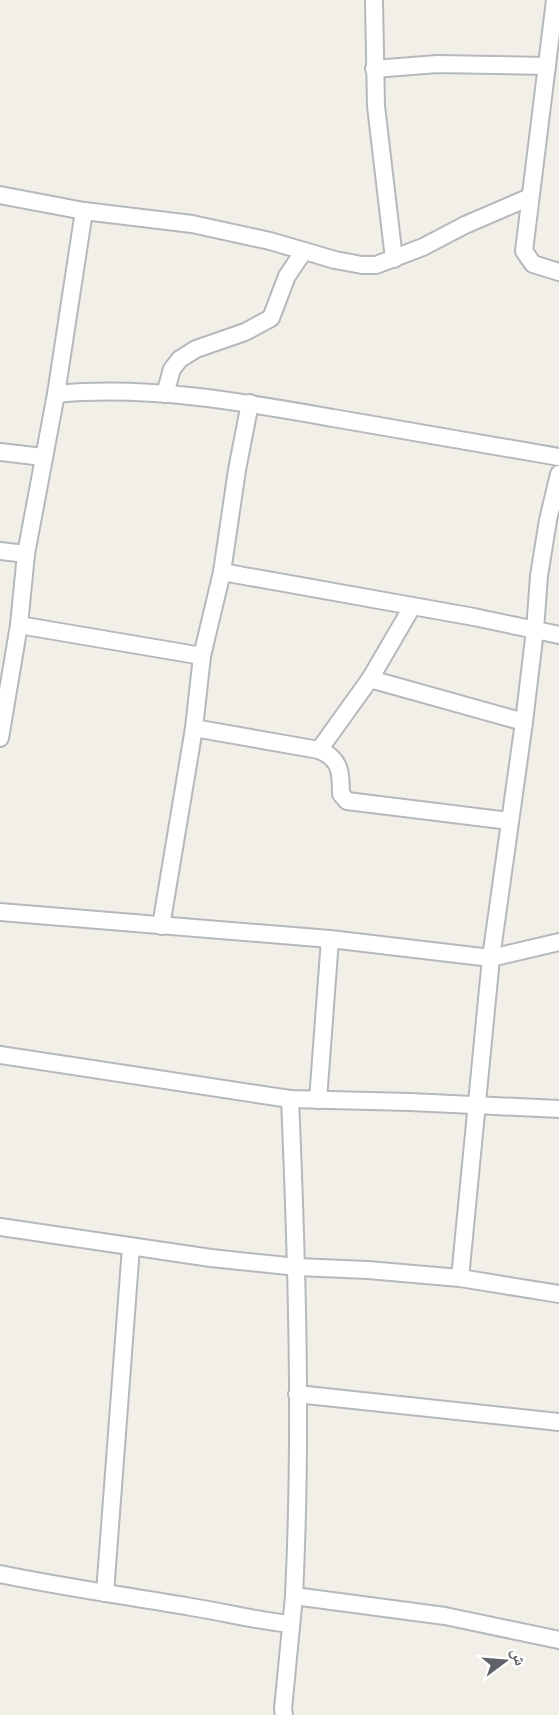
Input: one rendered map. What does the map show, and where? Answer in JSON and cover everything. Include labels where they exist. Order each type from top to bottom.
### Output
[{"type":"street","points":[[374,0],[376,106],[394,259]]},
{"type":"street","points":[[555,0],[524,251],[525,256],[538,267],[559,272]]},
{"type":"street","points":[[374,69],[437,64],[547,66]]},
{"type":"street","points":[[0,195],[84,211],[192,224],[362,265],[376,265],[394,259],[530,197]]},
{"type":"street","points":[[1,729],[19,625],[26,554],[56,394],[84,211]]},
{"type":"street","points":[[165,394],[172,369],[180,359],[196,349],[245,332],[271,318],[287,276],[304,251]]},
{"type":"street","points":[[56,394],[94,391],[165,394],[250,404],[559,457]]},
{"type":"street","points":[[161,926],[194,728],[202,656],[222,572],[237,470],[250,404]]},
{"type":"street","points":[[0,452],[43,457]]},
{"type":"street","points":[[460,1278],[491,958],[524,722],[539,576],[548,520],[559,474]]},
{"type":"street","points":[[0,551],[26,554]]},
{"type":"street","points":[[222,572],[559,635]]},
{"type":"street","points":[[319,750],[370,679],[412,607]]},
{"type":"street","points":[[19,625],[202,656]]},
{"type":"street","points":[[370,679],[524,722]]},
{"type":"street","points":[[194,728],[319,750],[330,756],[341,772],[341,794],[347,801],[510,821]]},
{"type":"street","points":[[0,912],[330,939],[491,958],[559,942]]},
{"type":"street","points":[[318,1100],[330,939]]},
{"type":"street","points":[[0,1055],[290,1099],[477,1104],[559,1109]]},
{"type":"street","points":[[284,1715],[294,1596],[298,1497],[297,1267],[290,1099]]},
{"type":"street","points":[[0,1227],[211,1258],[297,1267],[460,1278],[559,1294]]},
{"type":"street","points":[[105,1593],[131,1247]]},
{"type":"street","points":[[297,1394],[559,1422]]},
{"type":"street","points":[[0,1574],[266,1622],[291,1624]]},
{"type":"street","points":[[294,1596],[445,1616],[559,1640]]}]
